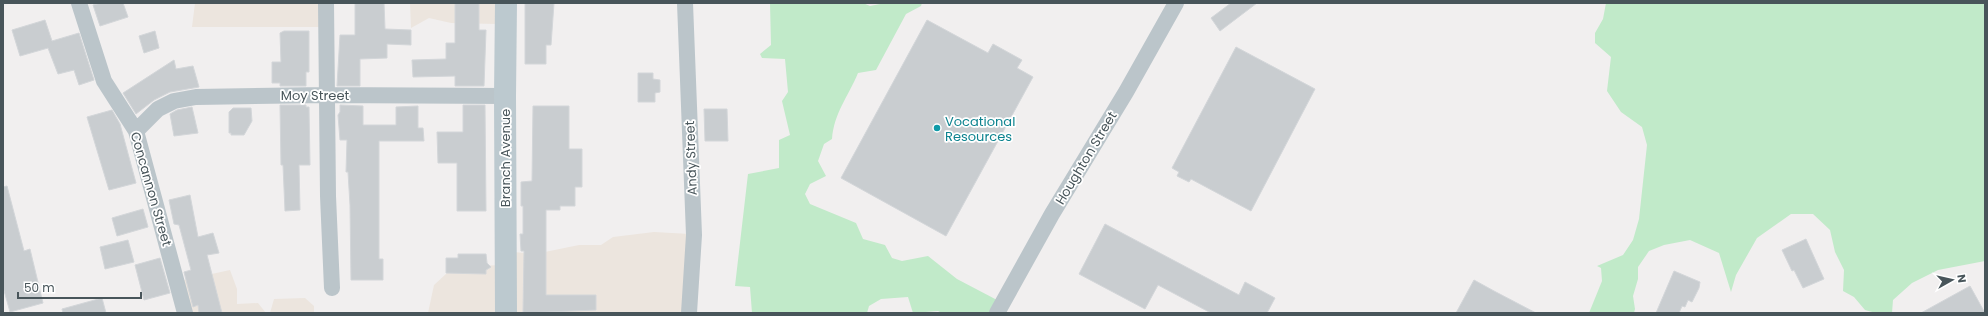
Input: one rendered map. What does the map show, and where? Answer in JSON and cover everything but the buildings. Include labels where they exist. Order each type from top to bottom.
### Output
[{"type":"main road","name":"Branch Avenue","points":[[506,3],[506,313]]},
{"type":"street","name":"Concannon Street","points":[[79,3],[104,81],[136,131],[185,313]]},
{"type":"street","points":[[326,3],[328,196],[332,288]]},
{"type":"street","name":"Andy Street","points":[[685,3],[694,234],[689,313]]},
{"type":"street","name":"Houghton Street","points":[[997,313],[1052,214],[1126,92],[1176,3]]},
{"type":"street","name":"Moy Street","points":[[136,131],[158,109],[174,101],[202,97],[326,95],[505,96]]},
{"type":"shaded area","points":[[195,3],[324,3],[325,27],[192,27]]},
{"type":"shaded area","points":[[410,3],[499,3],[497,24],[451,23],[429,18],[411,28]]},
{"type":"shaded area","points":[[654,232],[690,234],[686,313],[428,313],[434,285],[447,273],[460,267],[500,265],[504,251],[535,254],[579,245],[601,245],[613,237]]},
{"type":"shaded area","points":[[230,270],[237,289],[237,304],[258,303],[266,313],[181,313],[175,282]]},
{"type":"shaded area","points":[[305,298],[314,306],[314,313],[270,313],[274,299]]},
{"type":"green space","points":[[770,3],[863,3],[870,6],[885,3],[922,3],[921,6],[906,14],[876,70],[858,73],[838,113],[832,139],[824,144],[818,161],[826,176],[810,184],[805,194],[810,204],[856,223],[863,239],[885,245],[892,258],[902,261],[928,256],[957,279],[997,300],[991,313],[942,313],[938,311],[913,313],[908,297],[881,299],[869,306],[867,313],[752,313],[750,287],[735,286],[748,174],[779,168],[779,140],[790,135],[782,101],[788,92],[785,59],[762,58],[760,54],[771,45]]},
{"type":"green space","points":[[1606,3],[1985,3],[1985,261],[1938,270],[1912,283],[1893,300],[1892,313],[1876,313],[1865,310],[1854,297],[1843,291],[1844,270],[1835,252],[1830,230],[1813,214],[1791,214],[1757,238],[1736,275],[1731,292],[1719,253],[1690,240],[1664,245],[1649,251],[1638,267],[1638,279],[1633,296],[1635,309],[1634,313],[1589,313],[1602,281],[1601,268],[1597,266],[1623,255],[1633,240],[1639,219],[1647,145],[1642,127],[1621,112],[1607,91],[1611,57],[1595,43],[1595,33],[1603,19]]},
{"type":"place","name":"Vocational Resources","points":[[937,128]]}]
